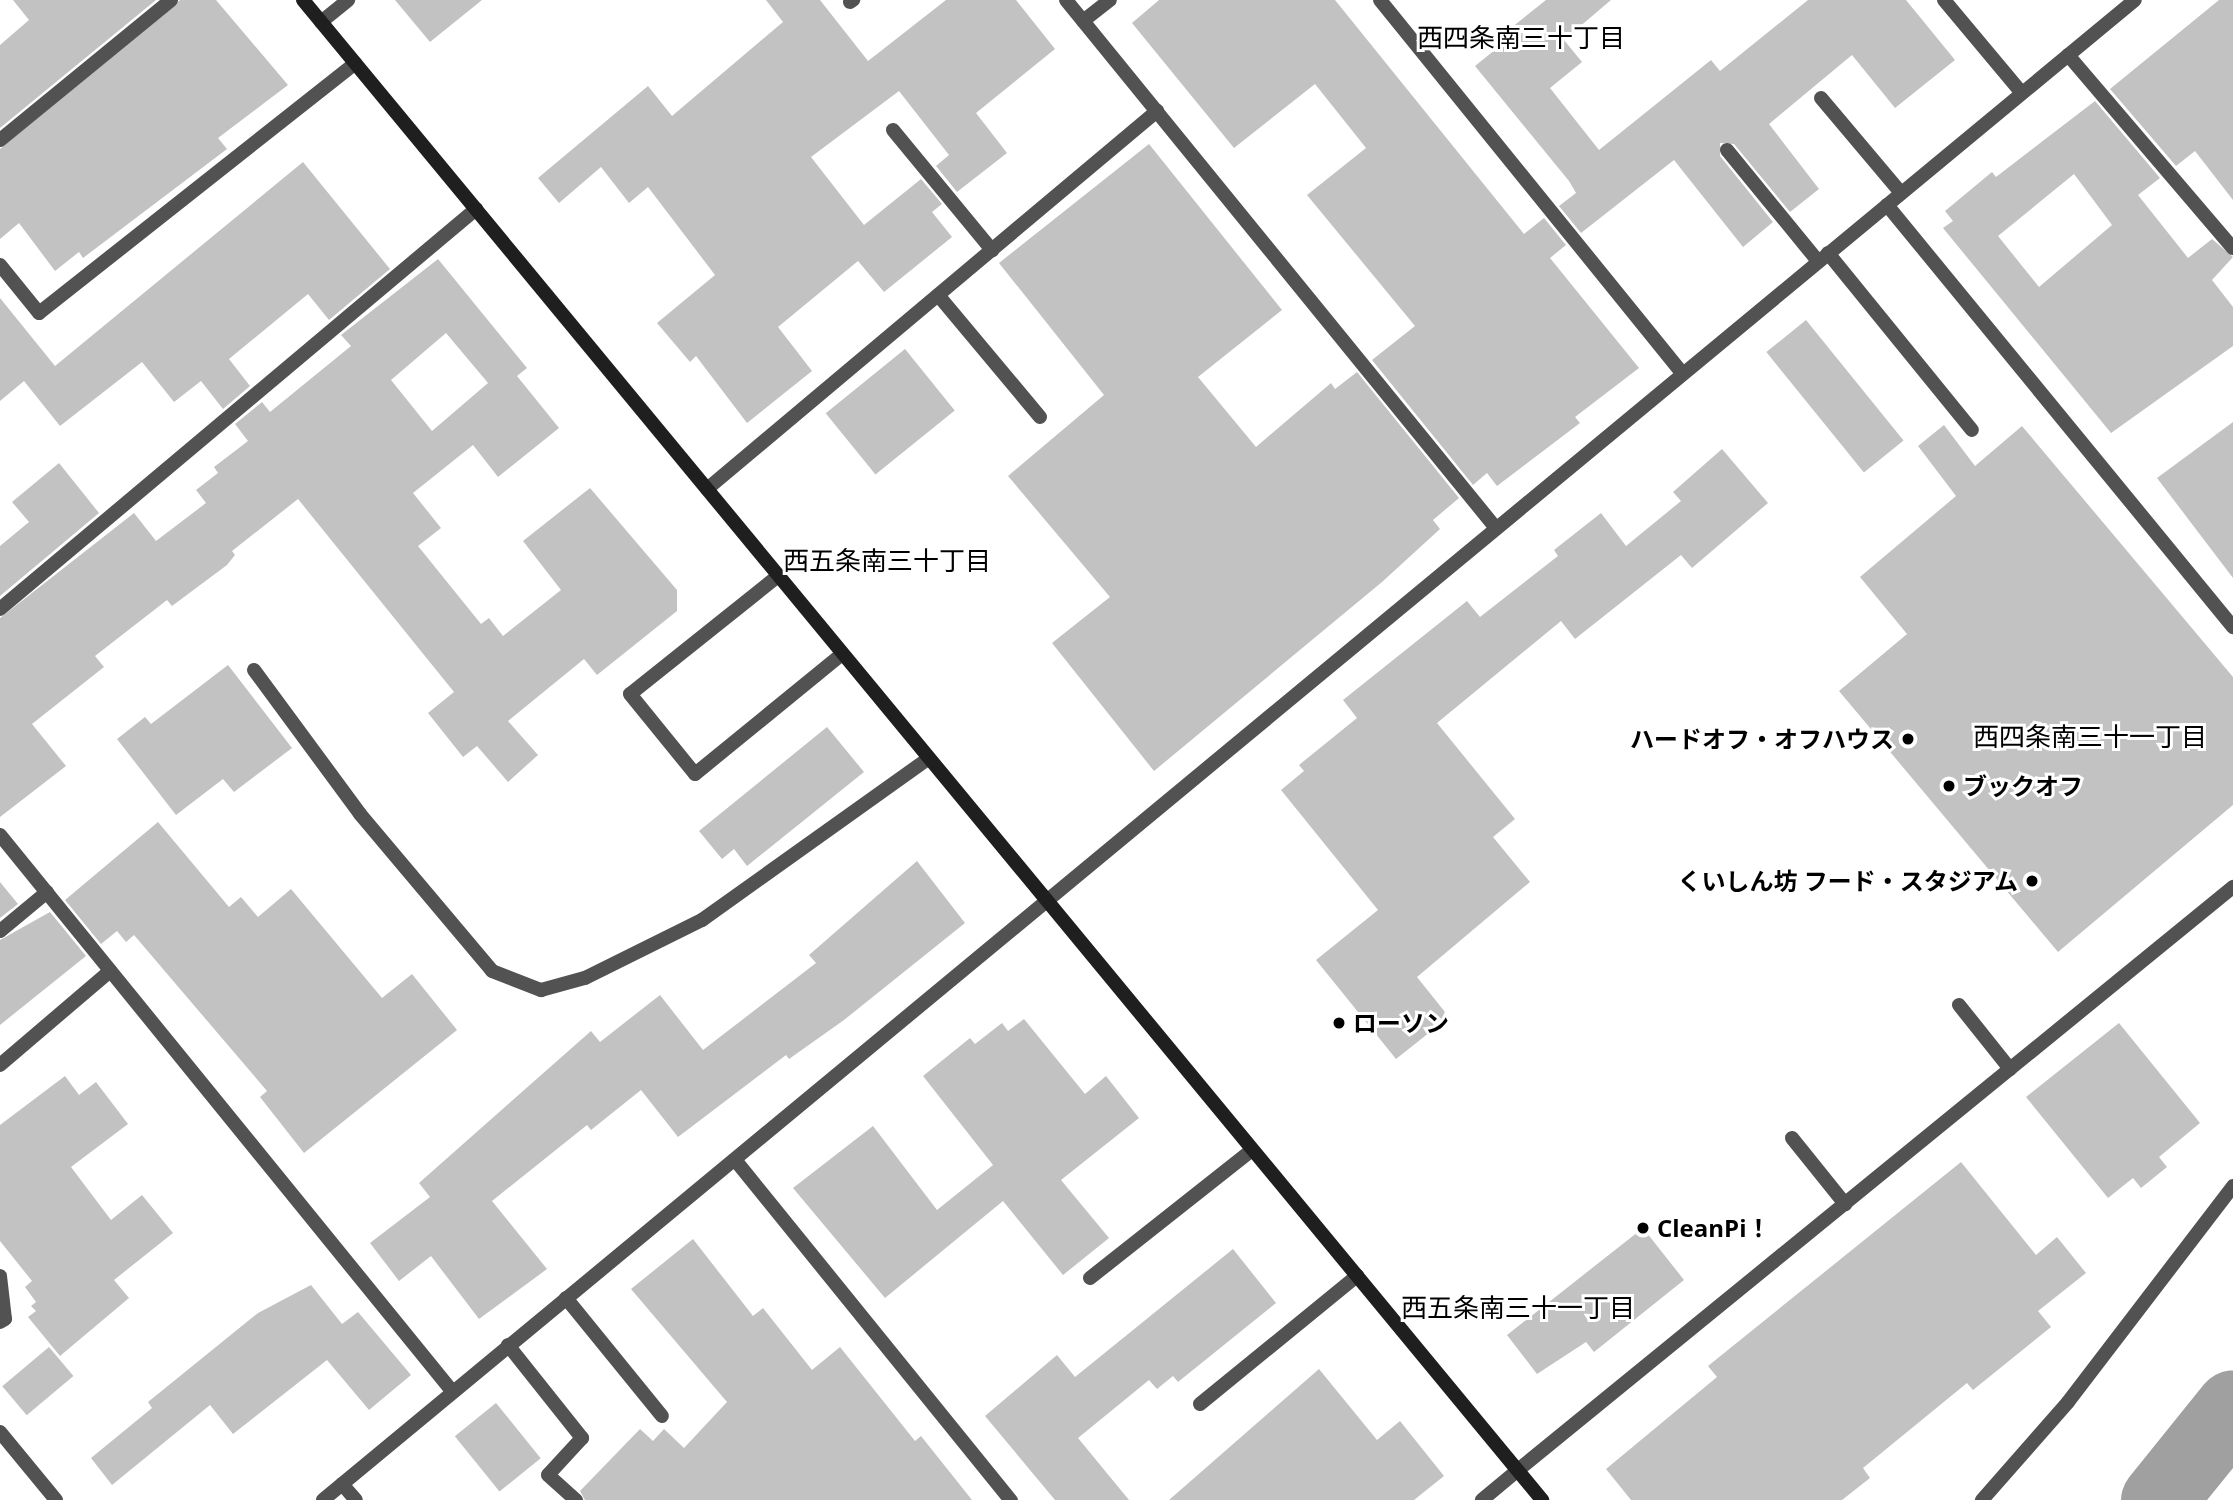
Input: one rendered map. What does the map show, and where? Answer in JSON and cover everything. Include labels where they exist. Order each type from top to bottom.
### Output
[{"type":"street","points":[[0,140],[171,0]]},
{"type":"street","points":[[303,0],[1045,903],[1542,1500]]},
{"type":"street","points":[[321,22],[348,0]]},
{"type":"street","points":[[1066,0],[1495,527]]},
{"type":"street","points":[[1083,21],[1110,0]]},
{"type":"street","points":[[1380,0],[1682,373]]},
{"type":"street","points":[[1944,0],[2021,92]]},
{"type":"street","points":[[323,1500],[508,1345],[736,1161],[1495,527],[2135,0]]},
{"type":"street","points":[[2068,55],[2233,248]]},
{"type":"street","points":[[0,265],[39,313],[355,63]]},
{"type":"street","points":[[1821,97],[1901,193]]},
{"type":"street","points":[[707,489],[1157,111]]},
{"type":"street","points":[[893,130],[992,250]]},
{"type":"street","points":[[1727,150],[1972,430]]},
{"type":"street","points":[[1887,205],[2233,627]]},
{"type":"street","points":[[0,610],[475,209]]},
{"type":"street","points":[[938,295],[1040,418]]},
{"type":"street","points":[[778,576],[630,694],[695,774],[842,654]]},
{"type":"street","points":[[254,670],[360,814],[492,971],[541,990],[586,978],[702,920],[928,760]]},
{"type":"street","points":[[0,835],[452,1391]]},
{"type":"street","points":[[1482,1500],[2233,887]]},
{"type":"street","points":[[0,931],[47,892]]},
{"type":"street","points":[[0,1065],[110,971]]},
{"type":"street","points":[[1959,1004],[2010,1069]]},
{"type":"street","points":[[1792,1138],[1845,1204]]},
{"type":"street","points":[[1090,1278],[1252,1150]]},
{"type":"street","points":[[736,1161],[1011,1500]]},
{"type":"street","points":[[1982,1500],[2068,1402],[2233,1186]]},
{"type":"street","points":[[0,1276],[5,1319],[0,1322]]},
{"type":"street","points":[[1200,1404],[1357,1276]]},
{"type":"street","points":[[566,1298],[662,1416]]},
{"type":"street","points":[[508,1345],[582,1438],[548,1475],[576,1500]]},
{"type":"street","points":[[3,1441],[56,1500]]},
{"type":"street","points":[[342,1484],[356,1500]]},
{"type":"building","points":[[13,0],[156,0],[0,128],[0,45],[29,20]]},
{"type":"building","points":[[180,0],[216,0],[288,85],[218,138],[227,149],[83,258],[79,252],[55,271],[19,223],[0,239],[0,149]]},
{"type":"building","points":[[395,0],[482,0],[430,42]]},
{"type":"building","points":[[766,0],[820,0],[868,61],[946,0],[1016,0],[1055,49],[976,113],[1007,153],[957,192],[936,166],[949,155],[899,91],[811,157],[864,225],[921,179],[942,204],[932,212],[952,237],[884,292],[858,261],[778,327],[812,371],[747,423],[696,356],[690,362],[657,323],[715,275],[648,187],[629,203],[601,167],[559,203],[538,178],[648,86],[672,116],[783,22]]},
{"type":"building","points":[[1159,0],[1335,0],[1524,234],[1544,218],[1566,245],[1550,258],[1639,368],[1575,417],[1580,423],[1497,486],[1487,473],[1473,485],[1372,360],[1415,326],[1307,195],[1366,148],[1315,84],[1234,148],[1132,23]]},
{"type":"building","points":[[1546,0],[1611,0],[1564,40],[1582,62],[1550,88],[1599,150],[1711,60],[1720,71],[1808,0],[1906,0],[1955,60],[1895,108],[1852,55],[1769,124],[1819,189],[1790,212],[1734,144],[1720,143],[1720,156],[1773,222],[1743,247],[1674,160],[1581,233],[1559,206],[1576,193],[1569,181],[1475,66],[1496,49],[1491,44]]},
{"type":"building","points":[[2219,0],[2233,0],[2233,200],[2195,151],[2176,166],[2110,89]]},
{"type":"building","points":[[2095,101],[2160,178],[2138,195],[2188,258],[2212,239],[2233,257],[2212,280],[2233,307],[2233,346],[2111,433],[1943,228],[1953,221],[1945,211],[1992,172],[1996,177]],"holes":[[[2074,174],[2112,225],[2039,287],[1998,236]]]},
{"type":"building","points":[[1149,144],[1282,310],[1198,377],[1256,447],[1331,383],[1335,389],[1357,372],[1459,498],[1433,520],[1440,529],[1382,582],[1154,771],[1052,643],[1110,597],[1008,476],[1104,395],[999,263]]},
{"type":"building","points":[[303,162],[390,269],[329,320],[308,294],[229,359],[250,386],[223,409],[201,381],[174,402],[142,362],[60,426],[24,381],[0,401],[0,298],[55,366]]},
{"type":"building","points":[[438,259],[527,368],[517,376],[559,428],[498,477],[473,445],[413,493],[441,528],[418,546],[481,624],[489,618],[503,636],[561,590],[523,541],[590,488],[677,590],[677,611],[597,675],[584,659],[508,721],[538,755],[508,782],[477,746],[463,757],[428,713],[454,692],[298,499],[232,551],[235,555],[227,565],[172,606],[167,600],[95,656],[104,667],[32,724],[66,766],[0,817],[0,618],[134,513],[156,541],[206,503],[196,490],[218,473],[214,467],[248,441],[235,424],[262,402],[270,412],[351,346],[341,335]],"holes":[[[446,333],[488,383],[432,431],[391,380]]]},
{"type":"building","points":[[1806,320],[1904,440],[1864,473],[1766,352]]},
{"type":"building","points":[[905,349],[955,410],[875,475],[826,413]]},
{"type":"building","points":[[2233,422],[2233,578],[2157,478]]},
{"type":"building","points":[[1944,425],[1975,466],[2022,426],[2233,677],[2233,805],[2058,952],[1839,691],[1907,634],[1860,577],[1956,496],[1918,446]]},
{"type":"building","points":[[1722,449],[1768,503],[1692,568],[1681,555],[1575,639],[1561,621],[1437,723],[1515,819],[1493,837],[1530,882],[1417,977],[1449,1017],[1396,1059],[1316,960],[1378,910],[1281,790],[1304,771],[1299,765],[1357,718],[1343,700],[1467,601],[1480,617],[1558,556],[1554,550],[1601,513],[1626,546],[1681,501],[1673,492]]},
{"type":"building","points":[[59,463],[99,513],[0,596],[0,546],[29,522],[12,502]]},
{"type":"building","points":[[228,665],[292,748],[234,792],[223,779],[176,815],[117,739],[145,717],[151,724]]},
{"type":"building","points":[[827,727],[864,772],[747,866],[734,849],[722,859],[699,831]]},
{"type":"building","points":[[158,822],[229,907],[241,897],[258,917],[291,889],[382,998],[412,974],[457,1030],[304,1153],[260,1097],[267,1091],[134,935],[126,942],[117,931],[101,944],[65,900]]},
{"type":"building","points":[[917,861],[965,923],[844,1020],[789,1059],[786,1055],[678,1137],[641,1090],[591,1130],[587,1125],[492,1201],[547,1269],[479,1319],[431,1256],[399,1281],[370,1243],[430,1197],[419,1183],[591,1031],[600,1042],[660,995],[703,1050],[816,963],[809,955]]},
{"type":"building","points":[[0,882],[18,904],[0,918]]},
{"type":"building","points":[[50,912],[86,956],[0,1025],[0,940]]},
{"type":"building","points":[[1024,1019],[1085,1094],[1106,1076],[1139,1118],[1061,1180],[1109,1238],[1063,1275],[1003,1201],[885,1298],[793,1188],[873,1126],[937,1210],[993,1165],[923,1076],[970,1038],[975,1044],[1002,1023],[1008,1031]]},
{"type":"building","points":[[2119,1023],[2200,1123],[2159,1157],[2167,1167],[2141,1188],[2133,1178],[2108,1198],[2026,1097]]},
{"type":"building","points":[[65,1076],[79,1095],[96,1082],[128,1124],[71,1167],[111,1220],[142,1195],[173,1233],[114,1280],[129,1298],[60,1356],[28,1317],[36,1311],[31,1306],[36,1302],[25,1287],[32,1281],[0,1241],[0,1125]]},
{"type":"building","points":[[1961,1162],[2036,1255],[2057,1237],[2086,1273],[2038,1311],[2051,1327],[1973,1390],[1967,1383],[1863,1468],[1870,1478],[1842,1500],[1631,1500],[1606,1469],[1717,1377],[1708,1366]]},
{"type":"building","points":[[1643,1228],[1684,1280],[1594,1352],[1586,1342],[1537,1374],[1507,1335]]},
{"type":"building","points":[[693,1239],[753,1316],[763,1308],[812,1370],[840,1347],[915,1441],[921,1436],[972,1500],[585,1500],[580,1491],[640,1429],[653,1441],[664,1429],[684,1448],[727,1402],[631,1289]]},
{"type":"building","points":[[1233,1249],[1276,1303],[1178,1382],[1173,1376],[1157,1389],[1149,1380],[1078,1438],[1129,1500],[1055,1500],[985,1416],[1057,1355],[1075,1377]]},
{"type":"building","points":[[311,1285],[342,1324],[358,1312],[411,1375],[369,1410],[327,1360],[233,1434],[210,1405],[112,1485],[91,1458],[152,1408],[148,1402],[258,1313]]},
{"type":"building","points":[[49,1347],[73,1376],[27,1415],[2,1386]]},
{"type":"building","points":[[1319,1369],[1377,1440],[1400,1421],[1444,1476],[1414,1500],[1169,1500]]},
{"type":"building","points":[[496,1403],[541,1458],[499,1492],[455,1436]]},
{"type":"waterway","points":[[2158,1500],[2233,1407]]},
{"type":"place","name":"ハードオフ・オフハウス","points":[[1908,739]]},
{"type":"place","name":"ブックオフ","points":[[1949,786]]},
{"type":"place","name":"くいしん坊 フード・スタジアム","points":[[2032,881]]},
{"type":"place","name":"ローソン","points":[[1339,1023]]},
{"type":"place","name":"CleanPi！","points":[[1643,1228]]},
{"type":"district","name":"西四条南三十丁目","points":[[1521,38]]},
{"type":"district","name":"西五条南三十丁目","points":[[887,561]]},
{"type":"district","name":"西四条南三十一丁目","points":[[2090,737]]},
{"type":"district","name":"西五条南三十一丁目","points":[[1518,1308]]}]
